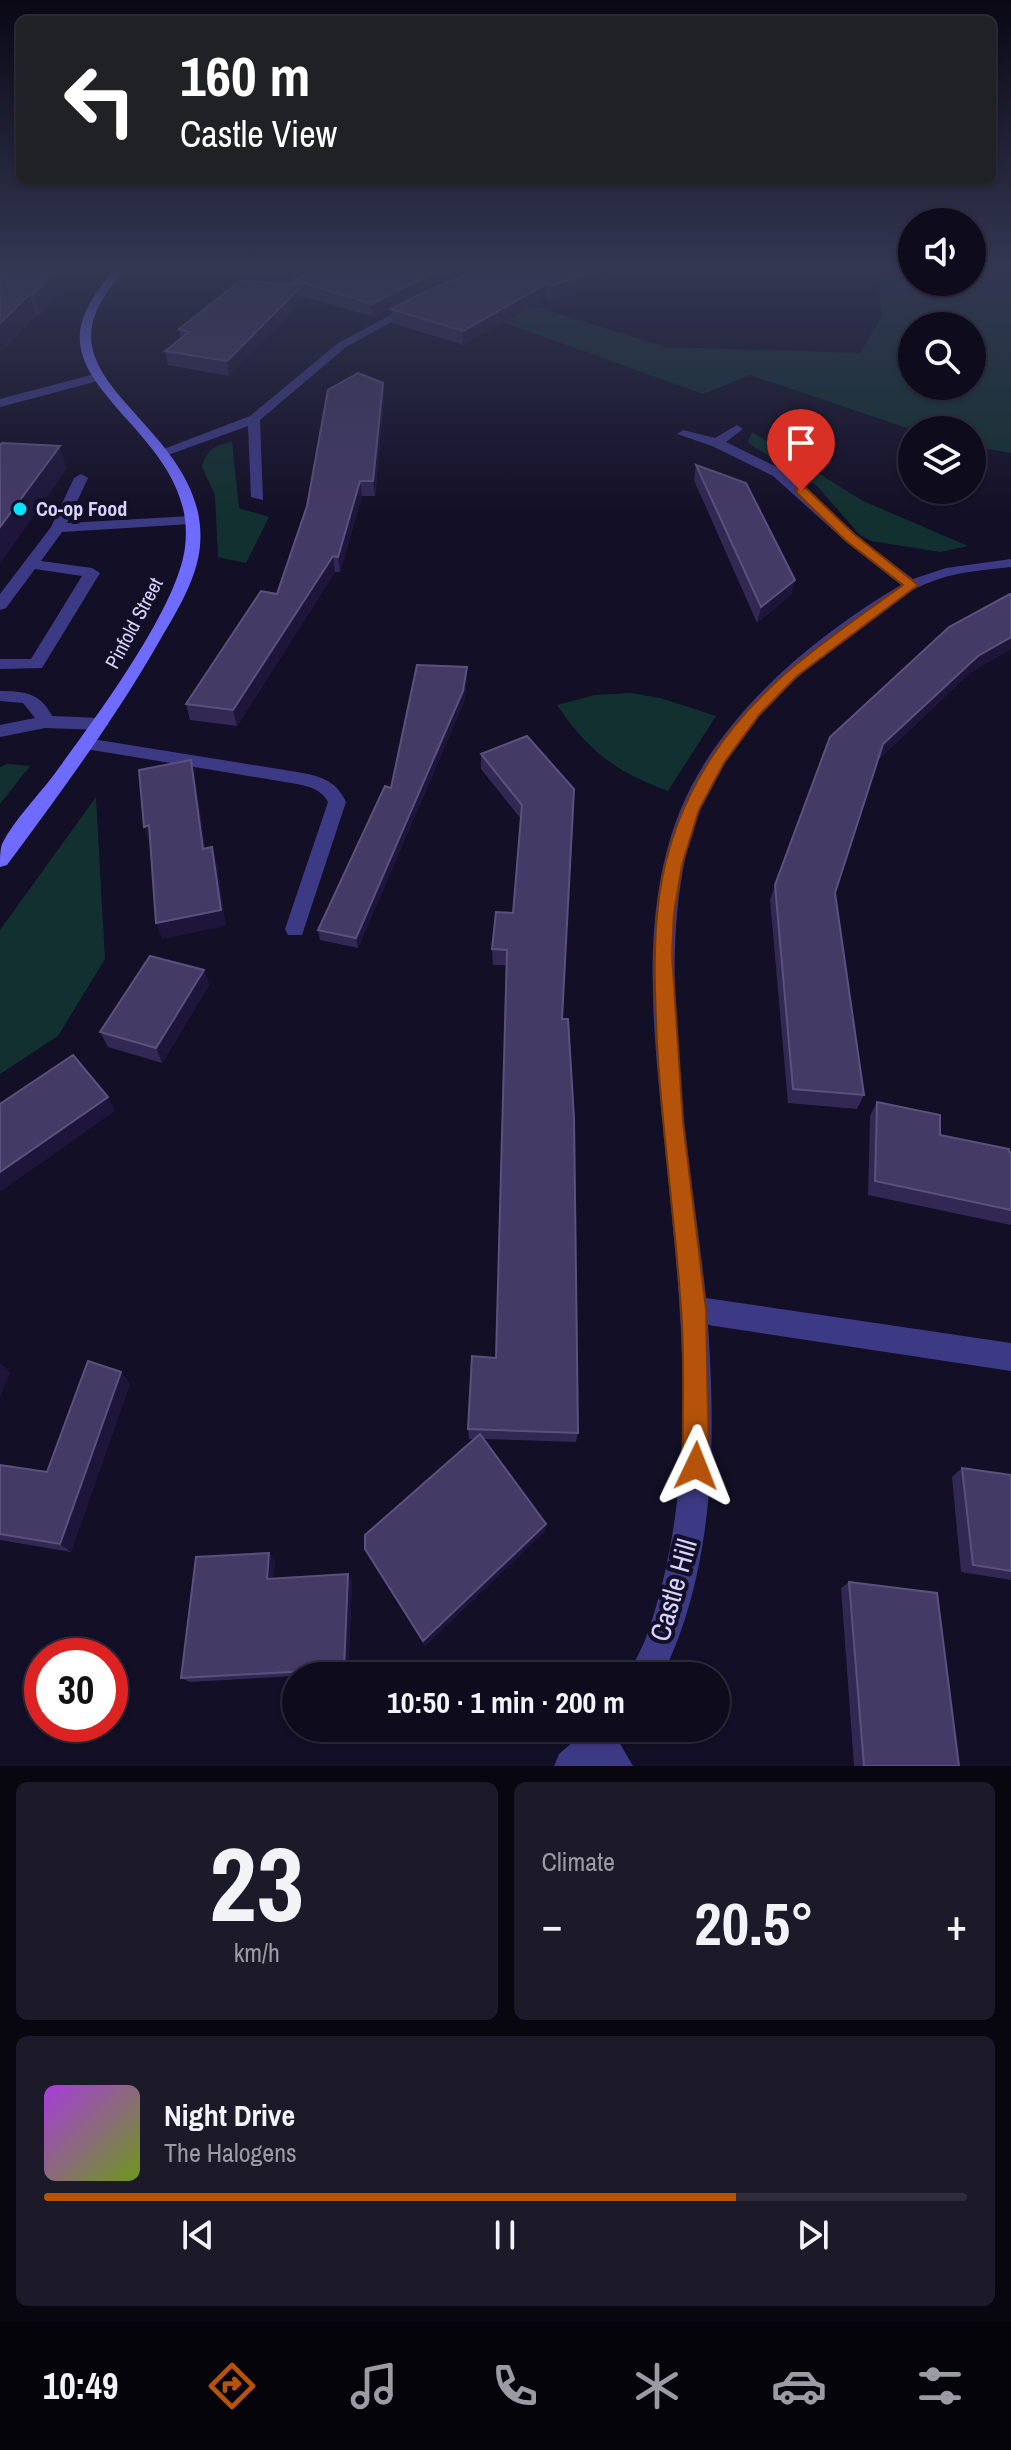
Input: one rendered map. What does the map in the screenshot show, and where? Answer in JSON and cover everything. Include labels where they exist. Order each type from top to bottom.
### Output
[{"type":"main road","points":[[88,350],[98,377]]},
{"type":"main road","name":"Pinfold Street","points":[[0,860],[131,678],[175,599],[193,550],[189,497],[180,476],[98,377]]},
{"type":"street","points":[[163,452],[254,419],[336,350]]},
{"type":"street","points":[[0,403],[98,377]]},
{"type":"street","points":[[254,419],[258,497]]},
{"type":"street","points":[[717,443],[737,429]]},
{"type":"street","points":[[683,434],[717,443],[778,473],[849,537],[911,585]]},
{"type":"street","points":[[0,605],[58,528],[81,478]]},
{"type":"street","points":[[58,528],[191,520]]},
{"type":"street","name":"Castle Hill","points":[[650,1662],[672,1606],[692,1520],[698,1438],[693,1309],[672,1122],[662,954],[664,913],[673,865],[690,810],[717,760],[754,711],[792,673],[911,585],[952,571],[1011,563]]},
{"type":"street","points":[[0,664],[36,664],[92,573],[32,564]]},
{"type":"street","points":[[0,696],[25,696],[41,708],[45,722]]},
{"type":"street","points":[[0,731],[45,722],[100,724]]},
{"type":"street","points":[[86,744],[297,778],[323,784],[333,791],[337,802],[295,929]]},
{"type":"street","points":[[693,1309],[1011,1357]]},
{"type":"street","points":[[571,1766],[608,1746]]},
{"type":"green space","points":[[582,350],[860,353],[862,350],[898,350],[898,400],[986,400],[986,350],[1011,350],[1011,453],[986,449],[986,416],[898,416],[898,425],[750,375],[703,394]]},
{"type":"green space","points":[[752,432],[863,501],[968,546],[940,552],[871,541],[860,535],[817,486],[748,443]]},
{"type":"green space","points":[[232,442],[239,508],[269,517],[246,563],[218,557],[215,495],[202,467],[212,449]]},
{"type":"green space","points":[[631,693],[660,698],[716,716],[668,791],[633,776],[605,758],[580,735],[557,705],[595,695]]},
{"type":"green space","points":[[7,764],[30,766],[0,804],[0,767]]},
{"type":"green space","points":[[96,797],[105,959],[58,1036],[0,1074],[0,930]]},
{"type":"building","points":[[166,350],[238,350],[227,361]]},
{"type":"building","points":[[358,373],[383,383],[373,481],[360,481],[338,557],[333,556],[233,710],[186,704],[261,591],[277,594],[307,506],[328,390]]},
{"type":"building","points":[[0,445],[60,446],[0,527]]},
{"type":"building","points":[[696,465],[746,483],[795,580],[761,607]]},
{"type":"building","points":[[1011,594],[1011,637],[978,656],[883,744],[835,893],[864,1095],[793,1089],[775,885],[830,737],[949,627]]},
{"type":"building","points":[[417,665],[467,667],[463,691],[356,938],[318,930],[385,786],[391,788]]},
{"type":"building","points":[[527,736],[574,789],[562,1019],[568,1019],[574,1118],[578,1433],[468,1429],[472,1356],[496,1358],[507,950],[492,949],[496,912],[513,913],[522,805],[481,754]]},
{"type":"building","points":[[191,760],[203,849],[212,847],[221,910],[156,923],[149,825],[144,827],[139,770]]},
{"type":"building","points":[[150,956],[204,970],[156,1048],[100,1032]]},
{"type":"building","points":[[73,1055],[108,1097],[0,1172],[0,1104]]},
{"type":"building","points":[[877,1102],[940,1115],[940,1135],[1009,1149],[1011,1210],[875,1181]]},
{"type":"building","points":[[88,1361],[121,1372],[60,1544],[0,1534],[0,1465],[47,1472]]},
{"type":"building","points":[[480,1434],[546,1524],[423,1641],[365,1549],[365,1535]]},
{"type":"building","points":[[962,1468],[1011,1475],[1011,1571],[973,1565]]},
{"type":"building","points":[[269,1553],[267,1579],[348,1574],[344,1662],[282,1662],[282,1672],[181,1678],[196,1557]]},
{"type":"building","points":[[849,1582],[937,1593],[959,1766],[864,1766]]},
{"type":"place","name":"Co-op Food","points":[[20,509]]},
{"type":"route","points":[[696,1466],[698,1438],[693,1309],[672,1122],[662,954],[664,913],[673,865],[690,810],[717,760],[754,711],[792,673],[911,585],[849,537],[801,491]]}]
